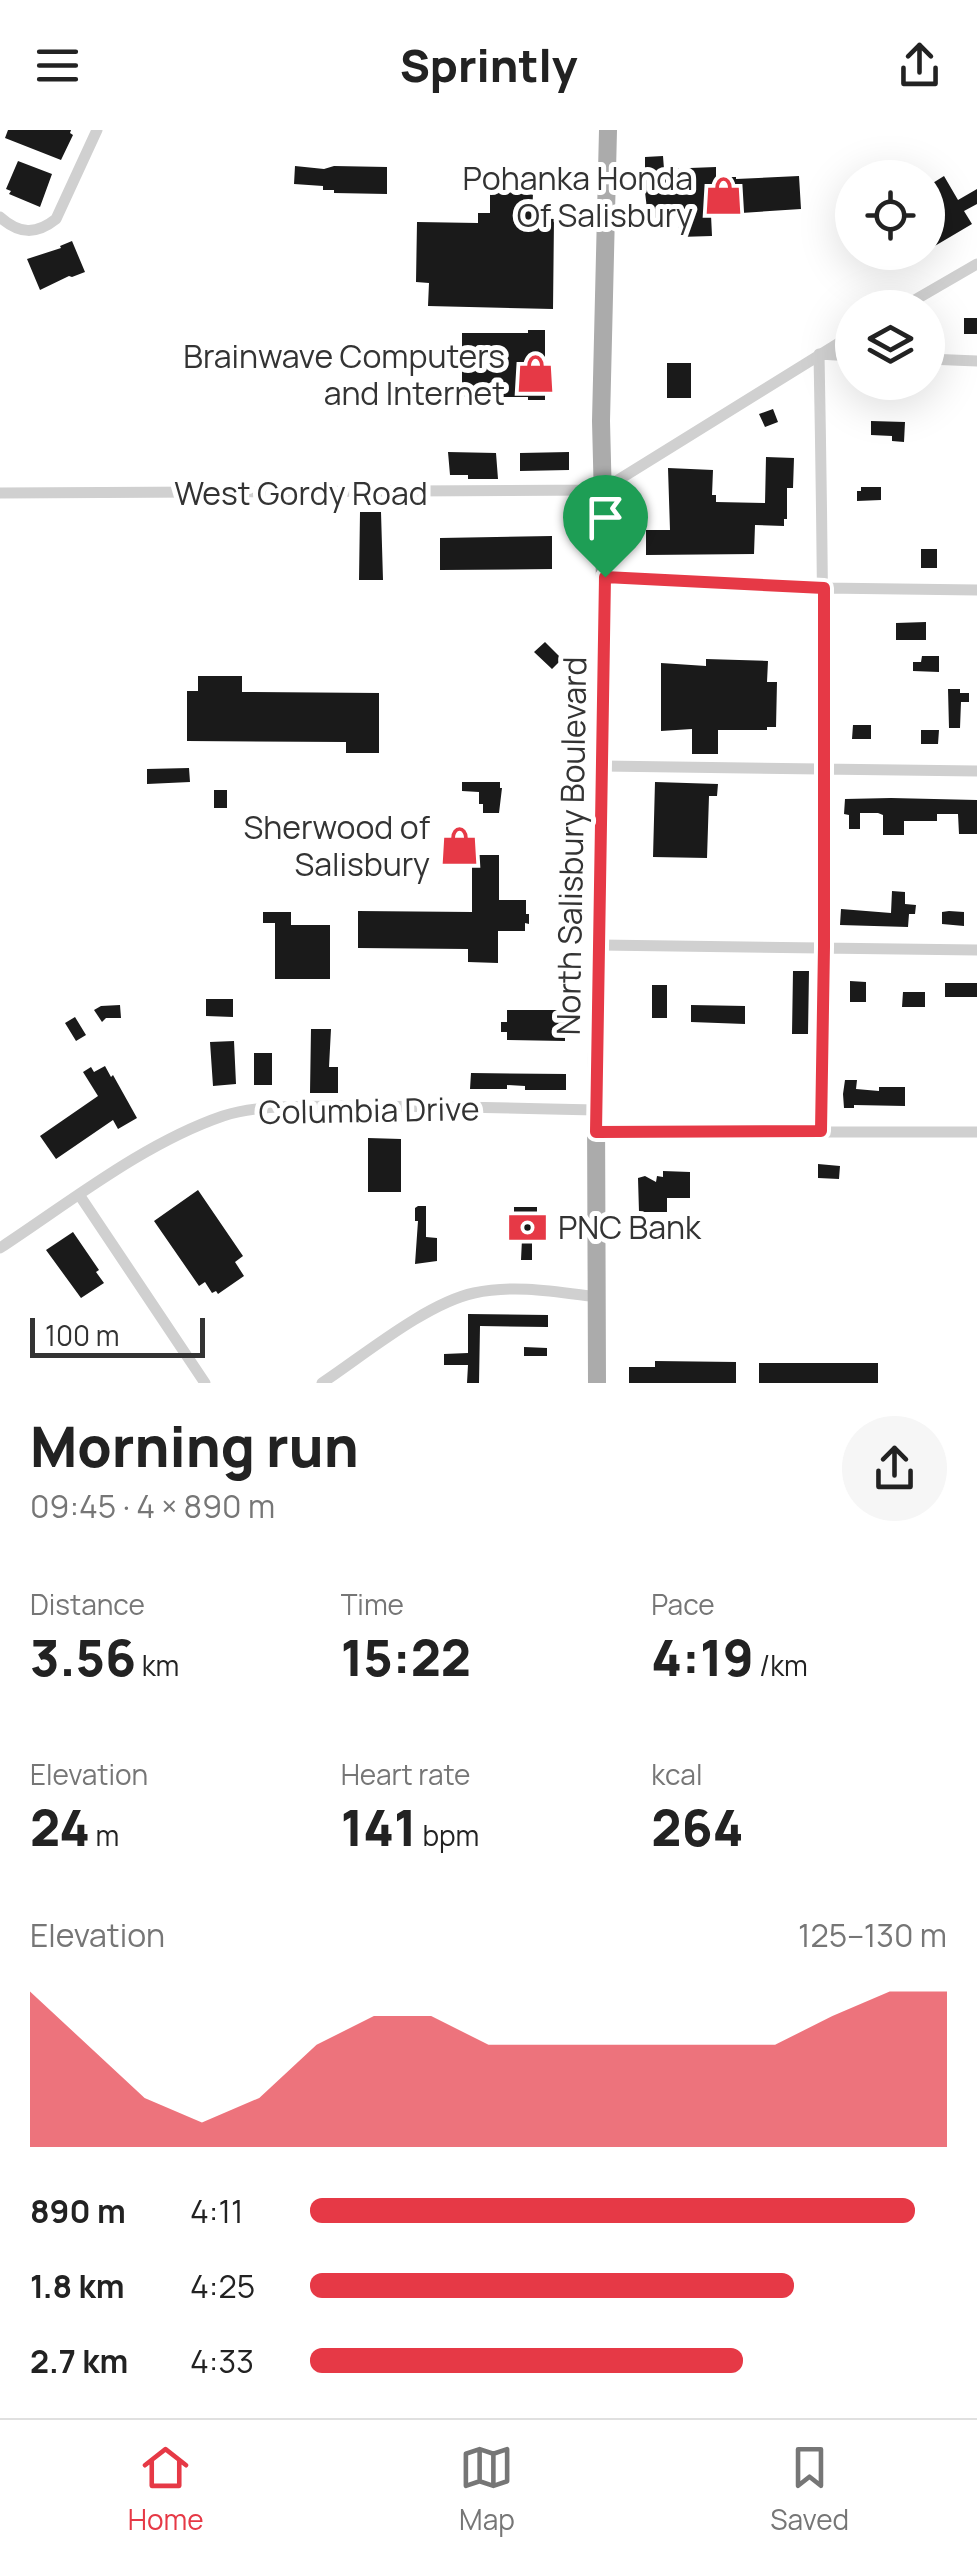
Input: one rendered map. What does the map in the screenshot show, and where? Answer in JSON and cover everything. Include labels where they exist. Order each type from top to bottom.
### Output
[{"type":"main road","name":"North Salisbury Boulevard","points":[[597,1383],[596,1110],[608,130]]},
{"type":"street","points":[[0,217],[28,232],[56,219],[98,130]]},
{"type":"street","points":[[932,290],[977,264]]},
{"type":"street","points":[[602,490],[835,345]]},
{"type":"street","points":[[819,354],[835,355]]},
{"type":"street","points":[[819,354],[824,588],[821,1131]]},
{"type":"street","points":[[945,360],[977,361]]},
{"type":"street","name":"West Gordy Road","points":[[0,493],[602,490]]},
{"type":"street","points":[[605,577],[824,588],[977,590]]},
{"type":"street","points":[[603,766],[977,771]]},
{"type":"street","points":[[600,945],[977,950]]},
{"type":"street","name":"Columbia Drive","points":[[0,1248],[128,1162],[198,1125],[228,1115],[257,1109],[397,1106],[596,1110]]},
{"type":"street","points":[[596,1132],[977,1132]]},
{"type":"street","points":[[80,1196],[205,1383]]},
{"type":"street","points":[[322,1383],[426,1313],[459,1297],[530,1288],[597,1297]]},
{"type":"building","points":[[8,130],[71,130],[73,135],[61,160],[5,138]]},
{"type":"building","name":"Pohanka Honda Of Salisbury","points":[[663,156],[664,169],[716,167],[716,177],[799,176],[801,209],[711,215],[712,236],[679,237],[678,217],[648,218],[641,178],[645,157]]},
{"type":"building","points":[[18,161],[52,174],[40,207],[9,194],[11,191],[6,189]]},
{"type":"building","points":[[295,166],[387,167],[387,194],[334,193],[323,190],[323,186],[294,184]]},
{"type":"building","points":[[945,178],[958,200],[977,189],[977,204],[964,211],[972,224],[945,240]]},
{"type":"building","points":[[490,192],[533,193],[532,218],[554,219],[553,309],[428,306],[429,283],[416,282],[417,222],[478,223],[478,213],[490,213]]},
{"type":"building","points":[[72,241],[85,272],[40,290],[27,259]]},
{"type":"building","points":[[964,318],[977,318],[977,334],[964,334]]},
{"type":"building","points":[[545,330],[545,400],[462,397],[462,333]]},
{"type":"building","points":[[667,363],[691,363],[691,398],[667,398]]},
{"type":"building","points":[[773,409],[778,422],[765,427],[759,414]]},
{"type":"building","points":[[871,421],[905,422],[904,442],[892,441],[892,436],[871,435]]},
{"type":"building","points":[[448,452],[496,453],[498,479],[450,475]]},
{"type":"building","points":[[569,452],[569,470],[520,471],[520,453]]},
{"type":"building","points":[[766,457],[794,458],[793,488],[787,488],[784,526],[755,525],[754,554],[646,555],[646,530],[670,530],[668,468],[713,470],[712,495],[716,495],[716,502],[765,503]]},
{"type":"building","points":[[861,487],[881,487],[881,500],[857,501]]},
{"type":"building","points":[[360,512],[381,512],[383,580],[359,580]]},
{"type":"building","points":[[552,536],[552,569],[440,570],[440,538]]},
{"type":"building","points":[[921,549],[937,549],[937,568],[921,568]]},
{"type":"building","points":[[926,622],[926,640],[896,640],[896,623]]},
{"type":"building","points":[[545,642],[562,659],[552,669],[534,652]]},
{"type":"building","points":[[922,656],[939,656],[939,672],[913,671],[913,662],[921,662]]},
{"type":"building","points":[[706,659],[768,661],[767,682],[777,682],[776,727],[718,730],[718,754],[692,754],[692,729],[661,731],[661,663],[706,666]]},
{"type":"building","points":[[198,676],[242,676],[242,692],[379,693],[379,753],[346,753],[346,742],[187,741],[187,691],[198,691]]},
{"type":"building","points":[[948,689],[969,693],[969,702],[961,702],[960,728],[949,728]]},
{"type":"building","points":[[853,725],[871,725],[871,739],[852,739]]},
{"type":"building","points":[[921,730],[939,730],[938,744],[921,744]]},
{"type":"building","points":[[189,768],[190,782],[147,784],[147,769]]},
{"type":"building","points":[[462,782],[500,782],[499,813],[483,813],[479,792],[462,791]]},
{"type":"building","points":[[655,782],[718,784],[717,796],[709,796],[707,858],[653,857]]},
{"type":"building","points":[[214,790],[227,790],[227,808],[214,808]]},
{"type":"building","points":[[845,799],[977,800],[977,834],[959,834],[958,814],[937,814],[937,821],[904,821],[904,835],[883,835],[883,815],[860,813],[860,829],[849,829]]},
{"type":"building","points":[[472,855],[499,855],[499,900],[526,900],[529,924],[525,923],[525,931],[498,931],[498,963],[468,962],[468,949],[358,948],[358,911],[472,912]]},
{"type":"building","points":[[892,891],[905,892],[905,904],[916,905],[915,914],[909,914],[908,927],[840,925],[841,909],[891,913]]},
{"type":"building","points":[[263,912],[291,912],[291,925],[330,925],[330,979],[275,979],[275,923],[263,923]]},
{"type":"building","points":[[942,912],[964,912],[964,926],[942,924]]},
{"type":"building","points":[[793,971],[809,971],[808,1034],[792,1034]]},
{"type":"building","points":[[850,981],[866,982],[866,1002],[850,1002]]},
{"type":"building","points":[[945,983],[977,983],[977,997],[945,997]]},
{"type":"building","points":[[652,985],[667,985],[667,1018],[652,1018]]},
{"type":"building","points":[[903,992],[925,992],[925,1007],[902,1007]]},
{"type":"building","points":[[206,999],[233,999],[233,1017],[206,1016]]},
{"type":"building","points":[[120,1005],[121,1018],[106,1018],[102,1022],[94,1010],[101,1006]]},
{"type":"building","points":[[691,1005],[745,1006],[745,1024],[691,1022]]},
{"type":"building","points":[[507,1010],[556,1010],[565,1022],[565,1041],[507,1040],[507,1032],[501,1032],[501,1022],[507,1022]]},
{"type":"building","points":[[75,1017],[86,1035],[76,1041],[65,1023]]},
{"type":"building","points":[[311,1029],[331,1029],[329,1067],[338,1067],[338,1093],[310,1093]]},
{"type":"building","points":[[234,1041],[236,1084],[213,1086],[210,1042]]},
{"type":"building","points":[[254,1053],[272,1053],[272,1085],[254,1085]]},
{"type":"building","points":[[105,1066],[137,1118],[118,1129],[113,1120],[56,1159],[40,1136],[98,1096],[83,1072]]},
{"type":"building","points":[[471,1073],[566,1074],[566,1090],[525,1090],[525,1086],[507,1085],[507,1089],[470,1089]]},
{"type":"building","points":[[845,1080],[857,1080],[856,1089],[905,1087],[905,1106],[844,1108]]},
{"type":"building","points":[[368,1138],[401,1139],[401,1192],[368,1192]]},
{"type":"building","points":[[818,1164],[840,1166],[839,1179],[818,1178]]},
{"type":"building","points":[[663,1171],[690,1172],[690,1198],[667,1198],[667,1212],[639,1212],[638,1178],[645,1176],[656,1182],[657,1176],[663,1177]]},
{"type":"building","points":[[198,1190],[243,1256],[235,1262],[244,1276],[218,1294],[212,1293],[205,1282],[199,1286],[154,1221]]},
{"type":"building","points":[[418,1206],[426,1206],[426,1237],[437,1238],[437,1261],[415,1264]]},
{"type":"building","name":"PNC Bank","points":[[514,1207],[537,1207],[537,1216],[543,1216],[543,1239],[532,1239],[532,1260],[521,1260],[522,1239],[514,1239]]},
{"type":"building","points":[[73,1232],[104,1283],[81,1298],[46,1250]]},
{"type":"building","points":[[468,1314],[548,1315],[548,1327],[480,1326],[479,1383],[467,1383],[468,1365],[444,1365],[444,1354],[468,1353]]},
{"type":"building","points":[[524,1347],[547,1348],[547,1356],[524,1356]]},
{"type":"building","points":[[655,1361],[736,1362],[736,1383],[629,1383],[629,1367],[655,1367]]},
{"type":"building","points":[[759,1363],[878,1363],[878,1383],[759,1383]]},
{"type":"place","name":"Pohanka Honda Of Salisbury","points":[[723,196]]},
{"type":"place","name":"Brainwave Computers and Internet","points":[[535,374]]},
{"type":"place","name":"Sherwood of Salisbury","points":[[460,845]]},
{"type":"place","name":"PNC Bank","points":[[528,1227]]},
{"type":"route","points":[[605,577],[824,588],[821,1131],[596,1132],[605,577]]}]
